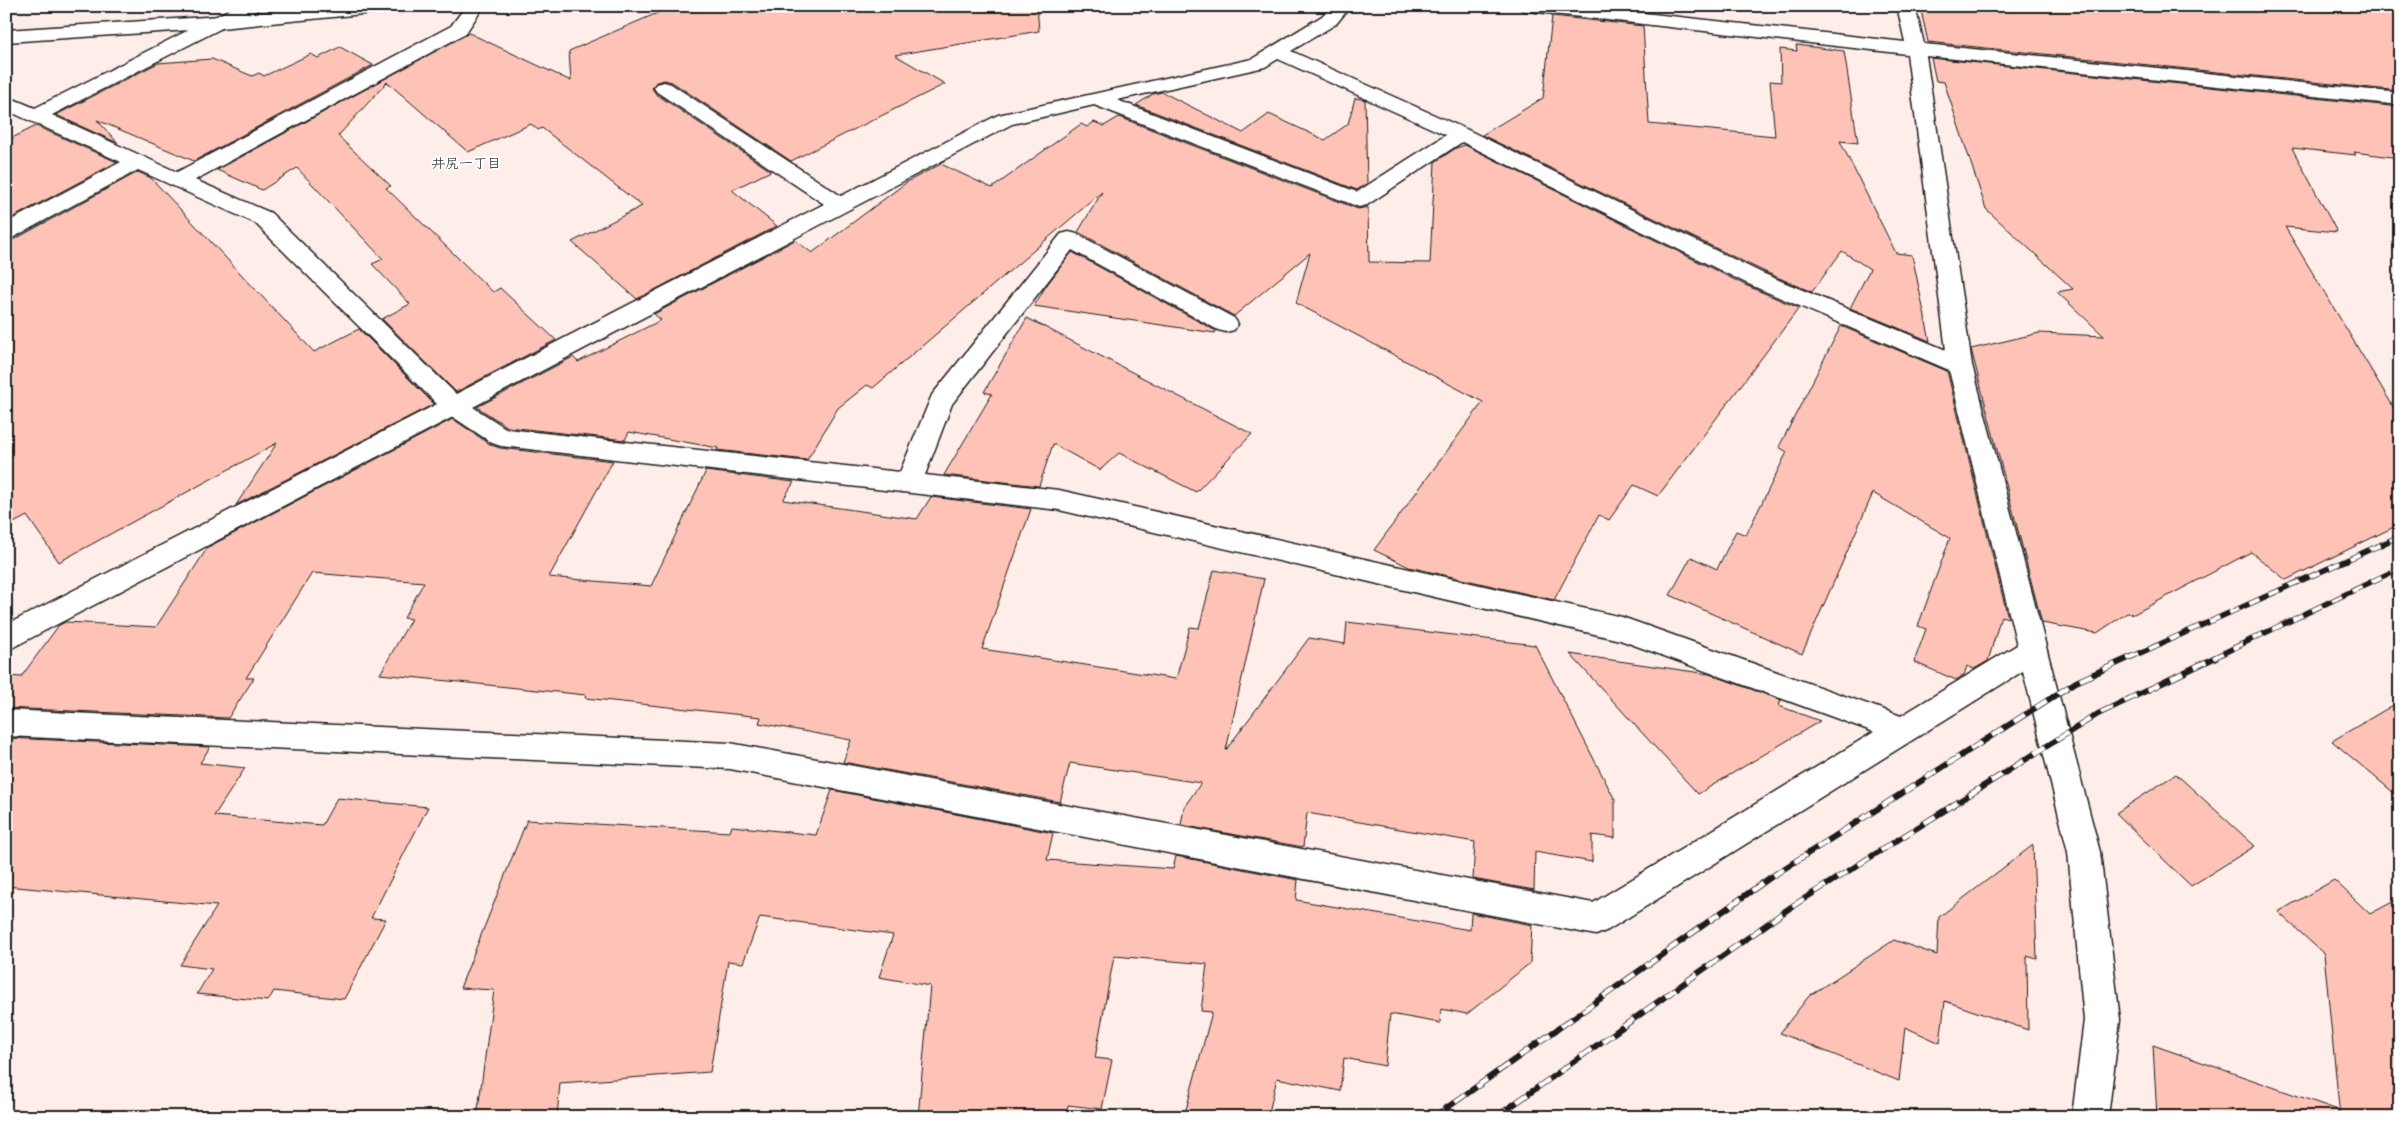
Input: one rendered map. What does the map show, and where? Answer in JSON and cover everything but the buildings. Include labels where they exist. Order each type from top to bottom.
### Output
[{"type":"street","points":[[35,116],[251,6]]},
{"type":"street","points":[[9,38],[221,22],[394,6]]},
{"type":"street","points":[[180,179],[458,30],[475,6]]},
{"type":"street","points":[[6,639],[1005,119],[1258,63],[1330,20],[1342,6]]},
{"type":"street","points":[[1528,6],[1916,49],[2400,99]]},
{"type":"street","points":[[1906,6],[1916,49],[1960,365],[2084,852],[2102,1020],[2090,1117]]},
{"type":"street","points":[[1277,52],[1462,134],[1754,278],[1960,365]]},
{"type":"street","points":[[664,88],[840,205]]},
{"type":"street","points":[[1096,99],[1359,200],[1462,134]]},
{"type":"street","points":[[6,102],[263,218],[454,406],[501,437],[1059,500],[1622,629],[1904,730]]},
{"type":"street","points":[[6,232],[137,162]]},
{"type":"street","points":[[909,483],[941,401],[1068,239],[1226,324]]},
{"type":"street","points":[[6,723],[730,756],[1596,919],[2032,651]]},
{"type":"railway","points":[[2129,658],[2400,536]]},
{"type":"railway","points":[[2213,658],[2400,568]]},
{"type":"railway","points":[[1434,1117],[1771,877],[2076,682],[2131,657]]},
{"type":"railway","points":[[1496,1117],[1791,907],[2098,714],[2216,657]]},
{"type":"district","name":"井尻一丁目","points":[[466,162]]}]
